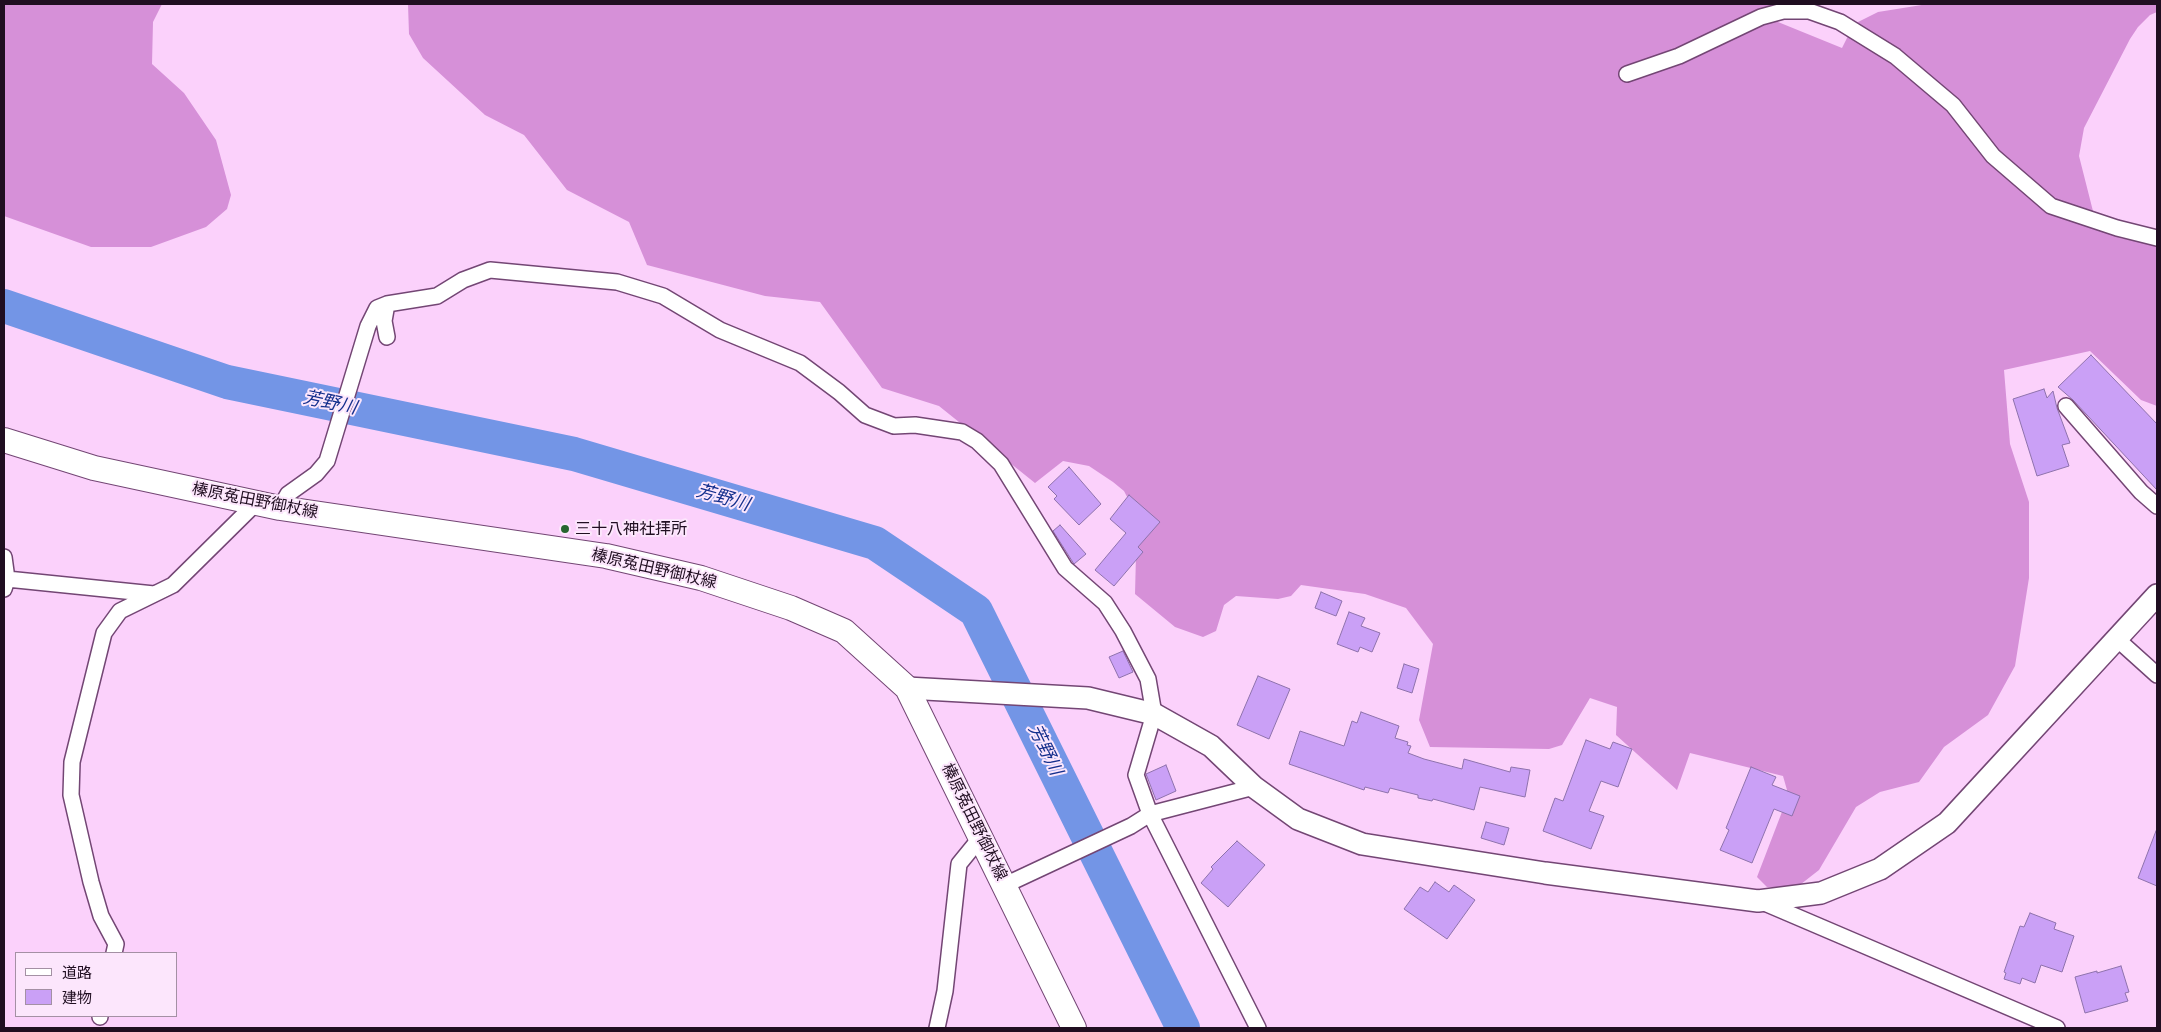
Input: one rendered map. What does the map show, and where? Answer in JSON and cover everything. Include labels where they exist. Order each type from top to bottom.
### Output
[{"type":"main road","name":"榛原菟田野御杖線","points":[[4,441],[94,468],[280,508],[606,556],[701,578],[792,608],[844,630],[914,689],[981,836],[1011,882],[1074,1028]]},
{"type":"street","points":[[1627,74],[1679,56],[1761,17],[1783,11],[1808,11],[1840,22],[1895,56],[1952,105],[1993,156],[2051,206],[2117,228],[2157,238]]},
{"type":"street","points":[[280,508],[288,494],[316,474],[327,461],[368,326],[377,308],[387,304],[437,296],[463,280],[490,270],[617,282],[663,296],[720,330],[800,363],[839,392],[865,415],[894,426],[915,425],[962,432],[978,441],[1000,464],[1065,568],[1105,603],[1123,631],[1148,679],[1154,714],[1136,775],[1150,814],[1258,1028]]},
{"type":"street","points":[[387,304],[384,321],[387,337]]},
{"type":"street","points":[[2066,406],[2141,492],[2157,506]]},
{"type":"street","points":[[114,952],[116,944],[101,916],[91,882],[71,795],[72,762],[104,632],[120,611],[173,585],[256,503]]},
{"type":"street","points":[[4,556],[6,584],[154,594]]},
{"type":"street","points":[[914,689],[1088,698],[1154,714],[1211,746],[1254,787],[1298,820],[1362,844],[1545,873],[1758,900],[1821,893],[1855,880],[1880,869],[1947,823],[2157,594]]},
{"type":"street","points":[[2116,639],[2157,674]]},
{"type":"street","points":[[1011,882],[1131,826],[1150,814],[1254,787]]},
{"type":"street","points":[[936,1028],[945,991],[959,864],[981,836]]},
{"type":"street","points":[[1758,900],[2057,1028]]},
{"type":"shaded area","points":[[4,4],[162,4],[153,22],[152,64],[184,93],[216,140],[231,195],[227,209],[206,227],[151,247],[91,247],[4,216]]},
{"type":"shaded area","points":[[408,4],[1775,4],[1778,22],[1842,48],[1854,24],[1878,12],[1928,4],[2157,4],[2157,12],[2150,15],[2138,27],[2130,39],[2084,128],[2079,156],[2096,223],[2120,238],[2157,245],[2157,406],[2141,400],[2090,351],[2004,370],[2010,444],[2029,502],[2029,578],[2015,666],[1988,715],[1944,747],[1919,782],[1880,792],[1856,807],[1819,870],[1796,888],[1767,887],[1757,877],[1785,804],[1787,790],[1783,776],[1690,753],[1677,790],[1616,735],[1617,707],[1590,698],[1562,745],[1549,749],[1430,747],[1419,720],[1433,644],[1406,608],[1365,594],[1301,585],[1291,596],[1278,599],[1236,596],[1224,605],[1216,631],[1203,637],[1175,627],[1135,594],[1137,516],[1124,491],[1113,482],[1089,466],[1063,461],[1035,483],[939,406],[882,388],[820,302],[765,296],[647,265],[629,222],[567,190],[524,135],[485,115],[423,58],[409,34]]},
{"type":"building","points":[[2091,355],[2157,424],[2157,490],[2073,400],[2058,387]]},
{"type":"building","points":[[2044,389],[2047,398],[2053,391],[2070,443],[2062,445],[2069,466],[2037,476],[2013,399]]},
{"type":"building","points":[[1069,467],[1101,504],[1079,525],[1054,499],[1057,496],[1048,487]]},
{"type":"building","points":[[1129,495],[1160,522],[1138,547],[1143,552],[1114,586],[1095,570],[1126,533],[1110,519]]},
{"type":"building","points":[[1060,525],[1086,554],[1074,564],[1053,531]]},
{"type":"building","points":[[1321,592],[1342,601],[1336,616],[1315,608]]},
{"type":"building","points":[[1349,612],[1365,618],[1361,626],[1380,633],[1372,652],[1360,647],[1358,652],[1337,644]]},
{"type":"building","points":[[1123,651],[1133,672],[1119,678],[1109,657]]},
{"type":"building","points":[[1404,664],[1419,669],[1412,693],[1397,688]]},
{"type":"building","points":[[1258,676],[1290,689],[1269,739],[1237,725]]},
{"type":"building","points":[[1361,712],[1399,726],[1395,738],[1408,742],[1407,745],[1411,746],[1408,753],[1424,759],[1462,769],[1464,759],[1510,772],[1511,767],[1530,770],[1525,797],[1480,787],[1474,810],[1433,799],[1432,801],[1418,798],[1418,795],[1390,788],[1388,793],[1365,787],[1364,790],[1289,764],[1300,731],[1344,746],[1352,721],[1357,723]]},
{"type":"building","points":[[1586,740],[1610,749],[1613,742],[1632,749],[1618,787],[1601,781],[1589,811],[1604,816],[1591,849],[1543,831],[1555,798],[1563,801]]},
{"type":"building","points":[[1166,765],[1176,791],[1156,800],[1146,774]]},
{"type":"building","points":[[1751,767],[1776,777],[1772,785],[1800,796],[1792,816],[1774,809],[1752,863],[1720,850],[1729,830],[1726,828]]},
{"type":"building","points":[[1486,822],[1509,828],[1504,845],[1481,838]]},
{"type":"building","points":[[2157,831],[2157,886],[2138,878]]},
{"type":"building","points":[[1237,841],[1265,865],[1228,907],[1201,883],[1213,869],[1211,867]]},
{"type":"building","points":[[1435,882],[1449,892],[1454,885],[1475,900],[1447,939],[1404,909],[1420,887],[1428,892]]},
{"type":"building","points":[[2030,913],[2056,923],[2054,929],[2074,936],[2062,972],[2041,965],[2035,983],[2022,978],[2020,984],[2004,979],[2006,973],[2004,972],[2020,926],[2024,927]]},
{"type":"building","points":[[2121,966],[2129,992],[2125,993],[2128,1001],[2085,1013],[2075,977]]},
{"type":"waterway","name":"芳野川","points":[[4,306],[227,382],[574,454],[875,543],[976,611],[1183,1028]]},
{"type":"place","name":"三十八神社拝所","points":[[565,529]]}]
